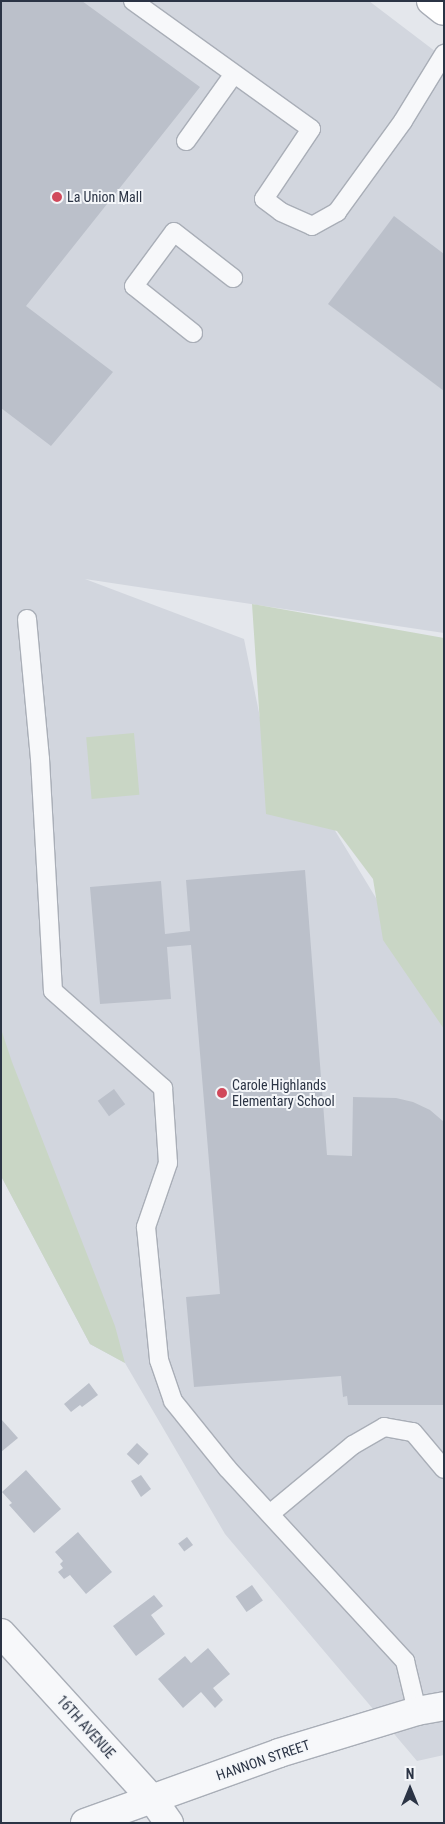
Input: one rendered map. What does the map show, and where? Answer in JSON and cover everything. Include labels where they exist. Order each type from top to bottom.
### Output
[{"type":"main road","points":[[431,1],[444,11]]},
{"type":"street","name":"16TH AVENUE","points":[[1,1633],[153,1800],[169,1823]]},
{"type":"street","name":"HANNON STREET","points":[[86,1823],[279,1753],[417,1711],[444,1706]]},
{"type":"lane","points":[[133,1],[311,129],[264,199],[281,212],[312,226],[338,212],[403,121],[444,54]]},
{"type":"lane","points":[[186,141],[234,74]]},
{"type":"lane","points":[[193,333],[134,286],[174,232],[233,278]]},
{"type":"lane","points":[[27,619],[40,759],[54,991],[163,1088],[168,1163],[146,1227],[158,1360],[173,1401],[227,1468],[271,1513],[405,1661],[417,1711]]},
{"type":"lane","points":[[271,1513],[353,1445],[384,1427],[413,1432],[444,1469]]},
{"type":"shaded area","points":[[1,1],[369,1],[444,58],[444,633],[85,579],[244,639],[275,791],[328,819],[444,1010],[444,1755],[417,1761],[225,1534],[125,1363],[90,1344],[1,1176]]},
{"type":"green space","points":[[252,604],[444,638],[444,1029],[383,940],[373,879],[337,831],[266,814]]},
{"type":"green space","points":[[134,733],[139,795],[92,799],[86,737]]},
{"type":"green space","points":[[1,1029],[12,1062],[115,1326],[125,1363],[90,1344],[1,1176]]},
{"type":"building","name":"La Union Mall","points":[[1,1],[82,1],[200,87],[26,306],[113,372],[51,446],[1,408]]},
{"type":"building","points":[[394,216],[444,254],[444,391],[328,304]]},
{"type":"building","points":[[305,870],[327,1155],[352,1156],[353,1097],[396,1098],[413,1102],[430,1110],[444,1122],[444,1405],[348,1405],[347,1396],[343,1397],[341,1376],[194,1387],[186,1297],[220,1294],[191,945],[167,947],[171,999],[100,1004],[90,887],[161,881],[165,934],[190,931],[186,880]]},
{"type":"building","points":[[114,1089],[125,1104],[109,1116],[98,1101]]},
{"type":"building","points":[[89,1383],[98,1395],[82,1407],[80,1405],[71,1412],[64,1404]]},
{"type":"building","points":[[1,1419],[18,1438],[1,1452]]},
{"type":"building","points":[[137,1443],[149,1454],[138,1465],[127,1454]]},
{"type":"building","points":[[26,1470],[61,1509],[34,1533],[9,1505],[12,1503],[2,1492]]},
{"type":"building","points":[[141,1475],[151,1489],[141,1497],[131,1481]]},
{"type":"building","points":[[78,1532],[112,1572],[86,1594],[70,1575],[64,1579],[58,1572],[63,1568],[60,1564],[63,1561],[55,1552]]},
{"type":"building","points":[[187,1537],[193,1545],[184,1552],[178,1544]]},
{"type":"building","points":[[252,1585],[263,1601],[247,1612],[236,1596]]},
{"type":"building","points":[[154,1595],[163,1606],[151,1615],[165,1634],[136,1656],[113,1626]]},
{"type":"building","points":[[208,1648],[230,1674],[213,1688],[223,1700],[215,1708],[201,1692],[183,1708],[158,1679],[185,1656],[191,1663]]},
{"type":"place","name":"La Union Mall","points":[[57,197]]},
{"type":"place","name":"Carole Highlands Elementary School","points":[[222,1093]]}]
